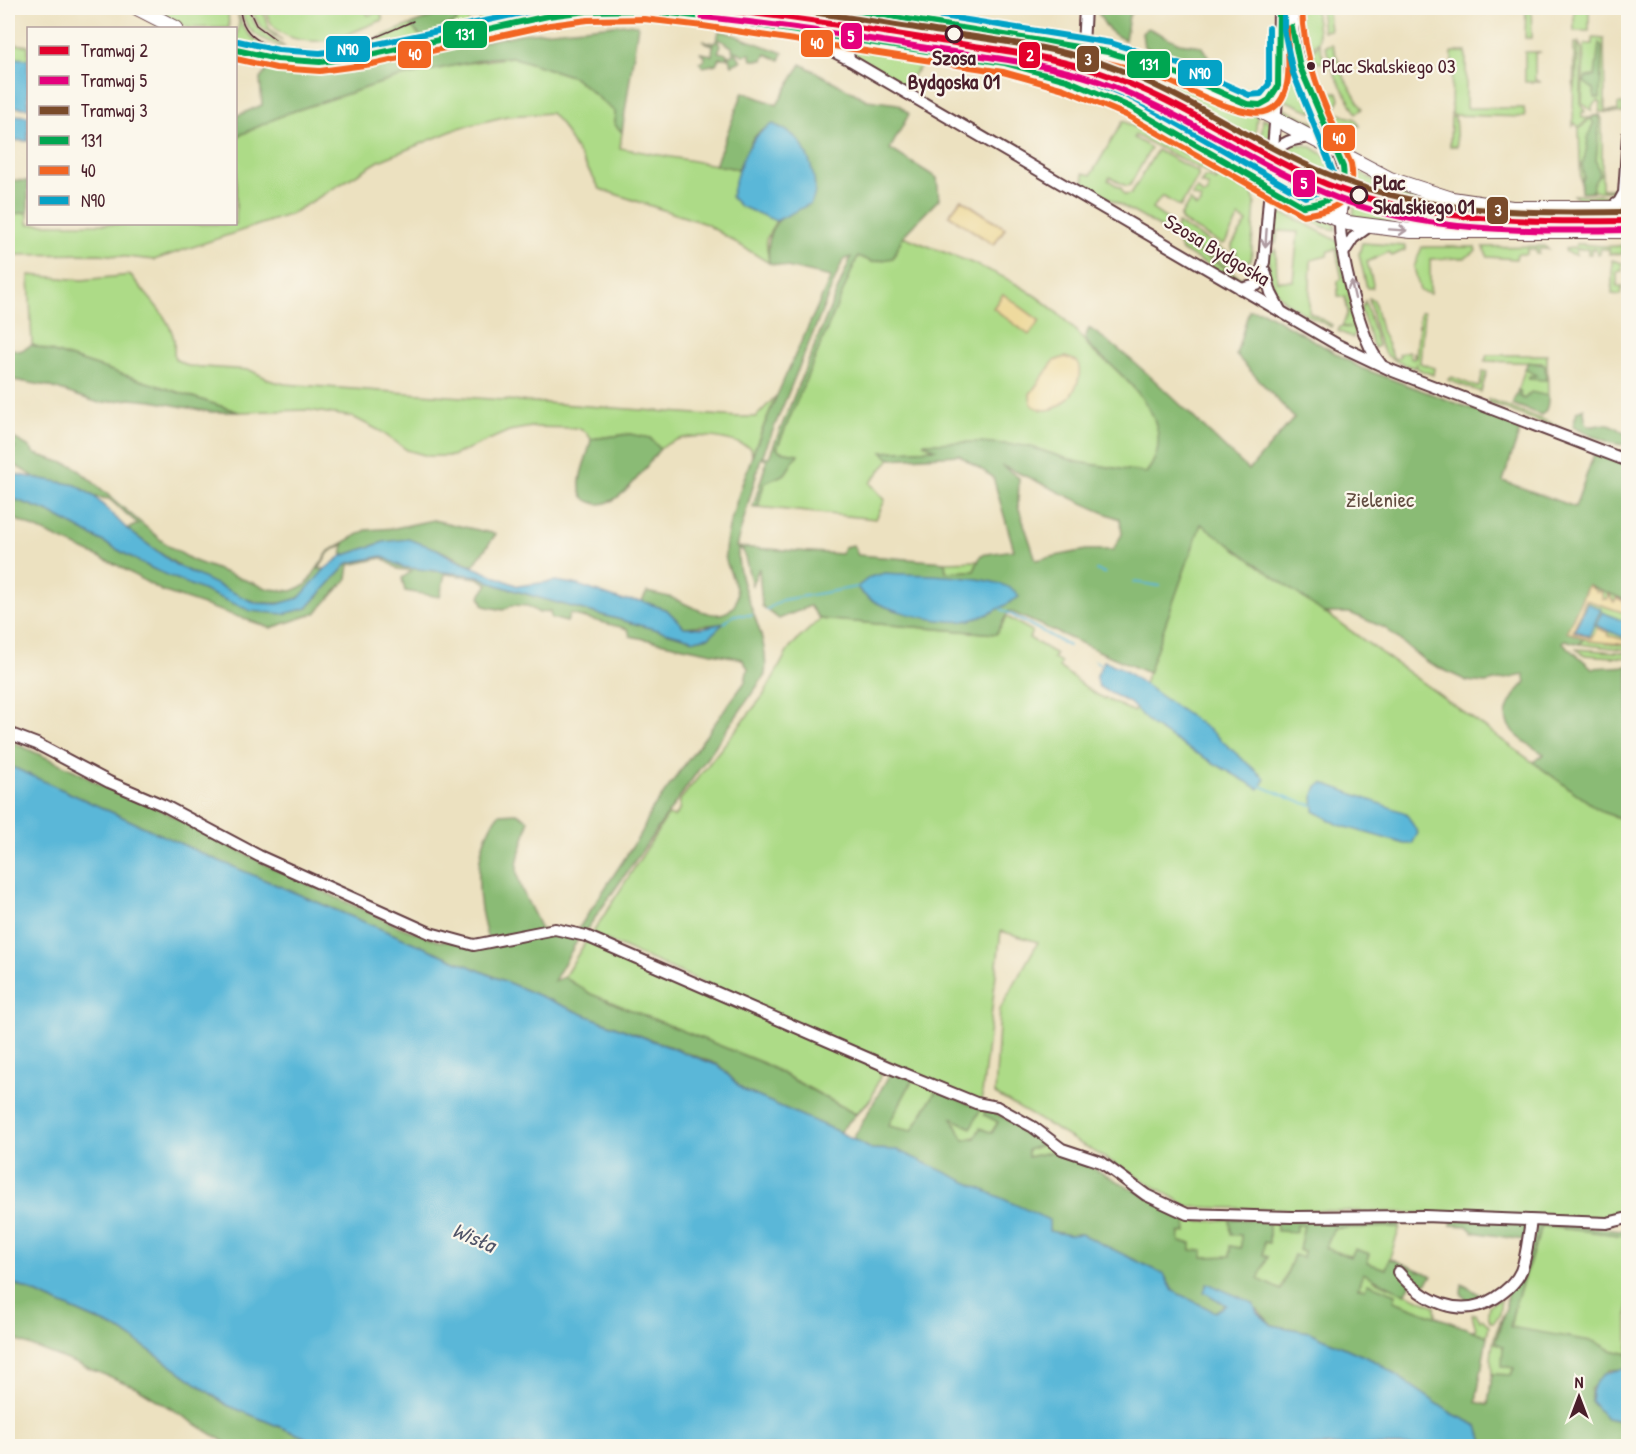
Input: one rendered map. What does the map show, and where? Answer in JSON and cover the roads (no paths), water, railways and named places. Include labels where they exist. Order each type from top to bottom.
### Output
[{"type":"main road","points":[[137,8],[174,27]]},
{"type":"main road","points":[[846,8],[1083,46],[1171,70],[1247,104],[1390,179],[1452,199],[1512,208],[1629,208]]},
{"type":"main road","name":"Szosa Bydgoska","points":[[237,50],[300,61],[341,60],[548,16],[622,9],[665,12],[1007,64],[1067,80],[1130,107],[1303,206],[1340,221],[1368,227],[1432,231],[1629,231]]},
{"type":"street","points":[[846,8],[845,53],[850,60]]},
{"type":"street","points":[[1083,46],[1085,8]]},
{"type":"street","points":[[1240,289],[1257,285],[1264,262],[1278,86],[1279,8]]},
{"type":"street","points":[[1293,8],[1293,35],[1298,61],[1336,151],[1345,179],[1340,221],[1344,252],[1361,328],[1368,347],[1384,367]]},
{"type":"street","name":"Szosa Bydgoska","points":[[792,30],[850,60],[1338,345],[1384,367],[1629,461]]},
{"type":"street","points":[[1247,104],[1264,103],[1272,97],[1278,86]]},
{"type":"street","points":[[1610,208],[1619,202],[1624,193],[1629,135]]},
{"type":"street","points":[[1272,161],[1276,151],[1287,142],[1310,137]]},
{"type":"street","points":[[1303,206],[1326,203],[1335,198],[1345,179]]},
{"type":"street","points":[[1344,252],[1353,238],[1368,227]]},
{"type":"street","points":[[1264,262],[1268,286],[1282,313]]},
{"type":"street","points":[[1338,345],[1354,341],[1361,328]]},
{"type":"street","name":"Szosa Bydgoska","points":[[1580,441],[1629,453]]},
{"type":"street","points":[[8,732],[37,744],[109,782],[183,815],[260,856],[430,933],[474,945],[555,929],[586,936],[888,1067],[976,1103],[996,1107],[1033,1127],[1062,1149],[1101,1162],[1146,1195],[1186,1214],[1292,1217],[1424,1216],[1607,1223],[1629,1218]]},
{"type":"street","points":[[1398,1272],[1418,1294],[1431,1301],[1445,1306],[1475,1307],[1490,1301],[1513,1284],[1521,1272],[1531,1221]]},
{"type":"water","points":[[8,58],[27,59],[27,108],[8,107]]},
{"type":"water","points":[[8,115],[27,116],[27,141],[8,140]]},
{"type":"water","points":[[773,124],[792,134],[806,152],[813,171],[815,190],[810,204],[776,221],[740,206],[731,197],[744,155],[756,137]]},
{"type":"water","points":[[8,473],[76,485],[95,497],[128,530],[176,565],[255,603],[278,604],[299,598],[325,569],[342,556],[384,542],[408,539],[437,549],[454,559],[518,586],[556,581],[578,585],[621,600],[642,601],[667,610],[684,627],[702,628],[724,623],[709,637],[695,640],[543,599],[497,585],[479,576],[402,567],[382,556],[348,563],[307,608],[284,614],[251,611],[151,568],[47,511],[8,497]]},
{"type":"water","points":[[885,573],[979,579],[1012,589],[1019,597],[979,618],[964,621],[939,620],[890,608],[864,595],[857,587],[870,577]]},
{"type":"water","points":[[1587,603],[1601,609],[1589,636],[1575,630]]},
{"type":"water","points":[[1602,612],[1628,623],[1623,637],[1596,625]]},
{"type":"water","points":[[1104,661],[1121,668],[1212,732],[1265,779],[1259,789],[1151,725],[1130,703],[1099,687],[1096,677]]},
{"type":"water","name":"Wisła","points":[[8,765],[210,857],[585,1015],[719,1066],[743,1090],[839,1132],[871,1149],[897,1150],[1049,1220],[1049,1231],[1069,1235],[1081,1234],[1164,1274],[1173,1291],[1215,1312],[1226,1305],[1204,1292],[1207,1283],[1253,1303],[1257,1312],[1272,1325],[1309,1332],[1377,1362],[1451,1413],[1478,1426],[1484,1446],[326,1446],[227,1405],[122,1331],[8,1281]]},
{"type":"water","points":[[1323,783],[1406,813],[1418,833],[1412,844],[1339,825],[1314,811],[1313,797],[1317,786]]},
{"type":"water","points":[[1628,1369],[1628,1422],[1606,1418],[1591,1401],[1594,1386],[1597,1380],[1607,1373]]},
{"type":"waterway","points":[[1096,570],[1105,573]]},
{"type":"waterway","points":[[1134,582],[1160,586]]},
{"type":"waterway","points":[[766,610],[782,600],[857,587]]},
{"type":"waterway","points":[[1001,609],[1069,646]]},
{"type":"waterway","points":[[724,623],[734,615],[752,615]]},
{"type":"waterway","points":[[1095,661],[1100,664]]},
{"type":"waterway","points":[[1261,786],[1299,802],[1313,805]]},
{"type":"tram line","points":[[240,8],[244,24],[253,36],[266,44],[299,51],[334,50],[348,47],[373,39],[413,21]]},
{"type":"tram line","points":[[248,8],[256,25],[275,39]]},
{"type":"tram line","name":"2","points":[[703,8],[760,14],[992,49],[1077,66],[1126,82],[1153,94],[1310,177],[1348,192],[1387,203],[1466,217],[1547,221],[1628,221]]},
{"type":"tram line","name":"3","points":[[782,8],[1007,42],[1085,58],[1135,76],[1314,168],[1379,192],[1449,206],[1485,210],[1628,212]]},
{"type":"tram line","name":"5","points":[[702,17],[759,23],[992,57],[1077,74],[1159,107],[1306,185],[1372,210],[1444,224],[1481,228],[1628,230]]},
{"type":"place","name":"Szosa Bydgoska 01","points":[[954,34]]},
{"type":"place","name":"Plac Skalskiego 03","points":[[1311,66]]},
{"type":"place","name":"Plac Skalskiego 01","points":[[1359,195]]},
{"type":"park label","name":"Zieleniec","points":[[1380,500]]}]
